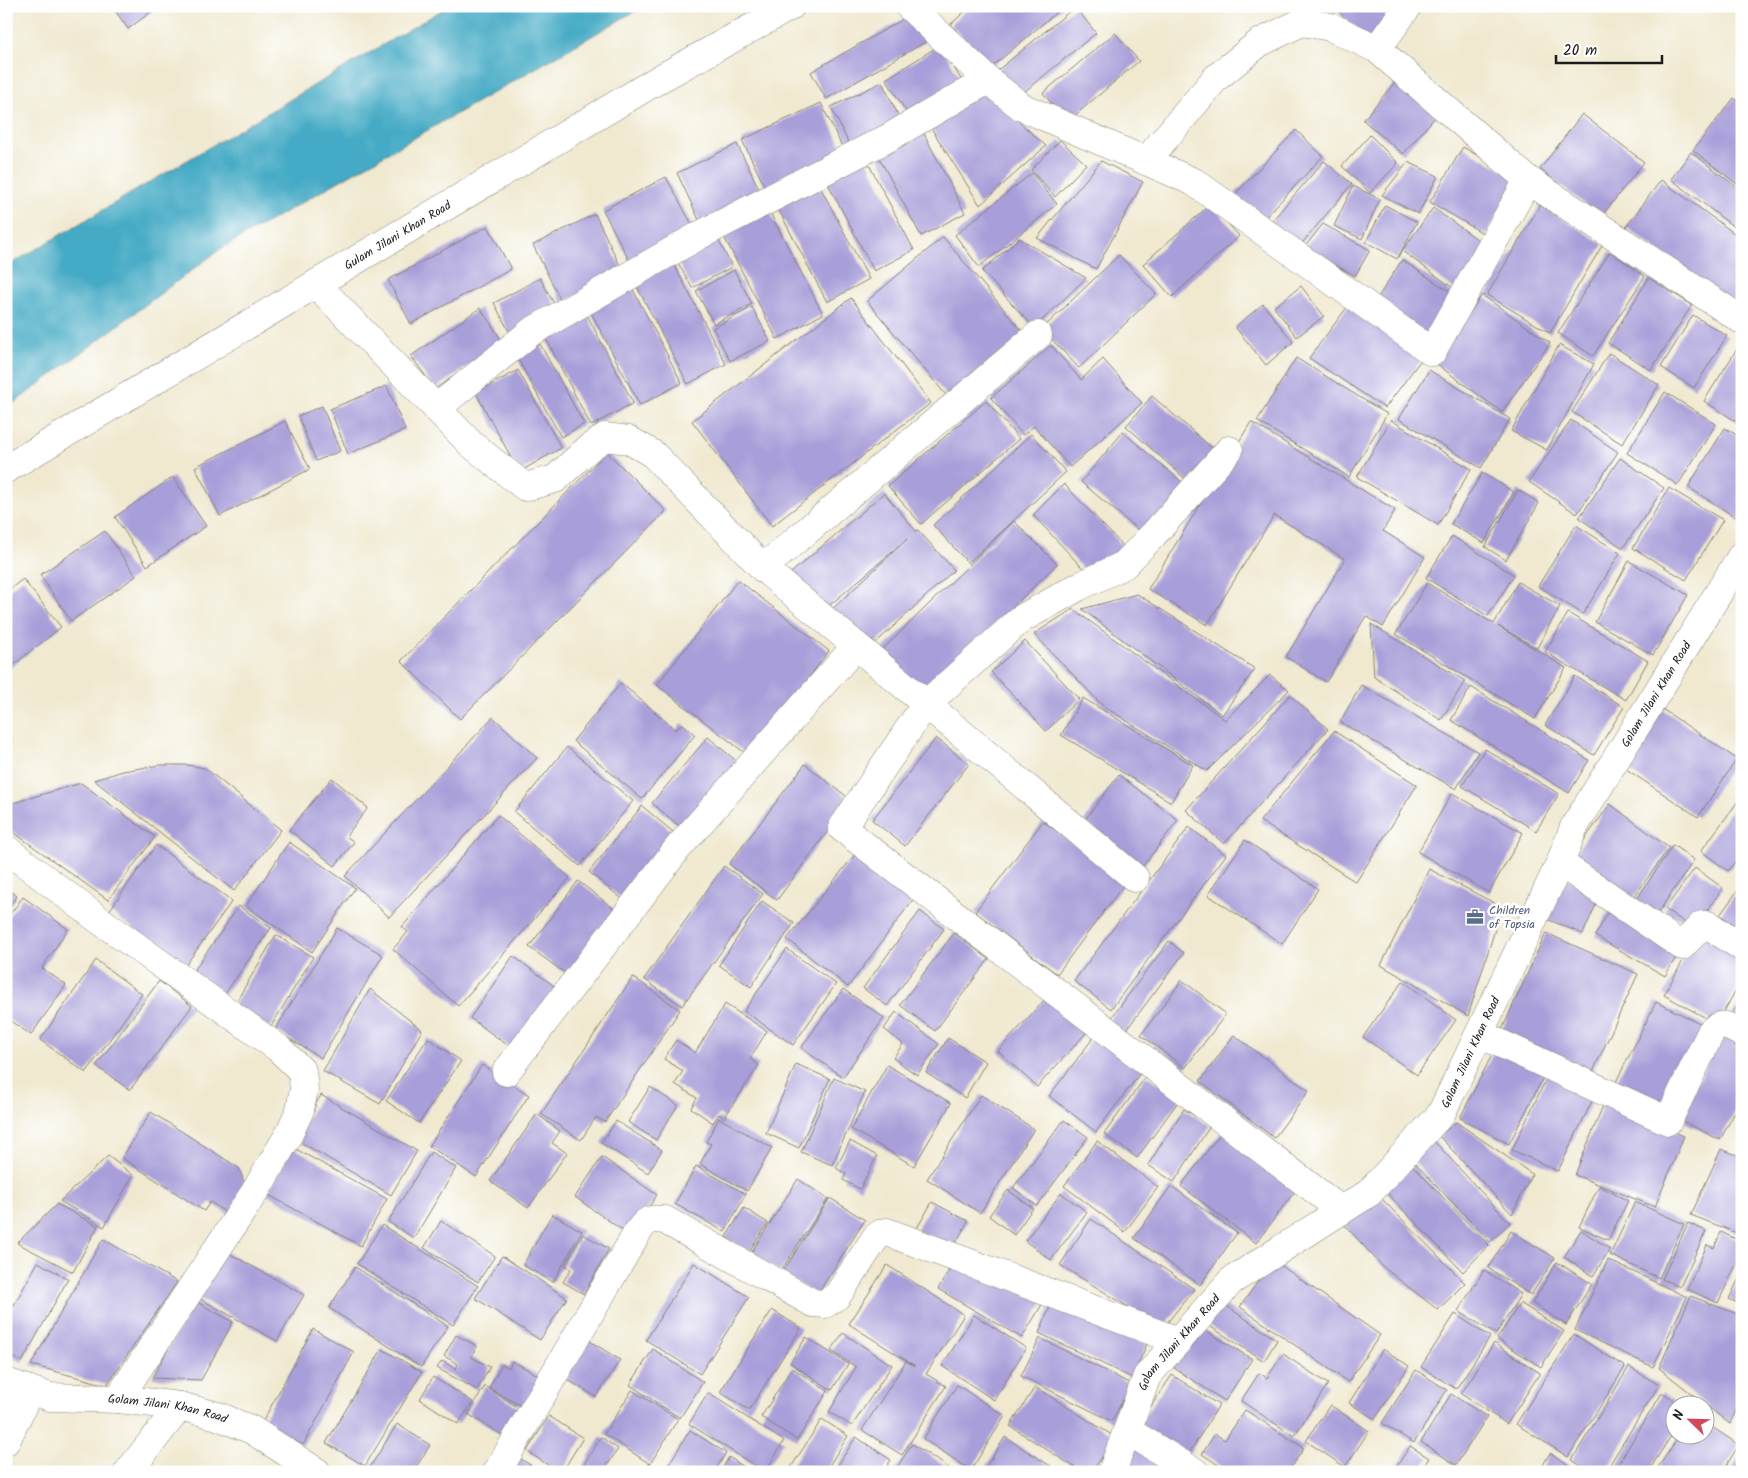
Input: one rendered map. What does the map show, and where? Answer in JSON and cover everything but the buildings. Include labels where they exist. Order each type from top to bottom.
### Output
[{"type":"street","name":"Gulam Jilani Khan Road","points":[[6,468],[662,78],[791,6]]},
{"type":"street","points":[[909,6],[988,80],[1022,107],[1194,182],[1432,352],[1528,180]]},
{"type":"street","points":[[1377,49],[1408,6]]},
{"type":"street","points":[[1146,161],[1216,78],[1259,44],[1302,22],[1332,27],[1377,49],[1528,180],[1742,320]]},
{"type":"street","points":[[438,407],[531,332],[700,235],[888,138],[988,80]]},
{"type":"street","points":[[316,284],[438,407],[471,444],[525,487],[554,479],[588,448],[605,437],[629,440],[653,454],[763,568],[925,705],[1135,878]]},
{"type":"street","points":[[763,568],[1038,335]]},
{"type":"street","points":[[1229,450],[1124,565],[1078,587],[1021,619],[925,705],[842,828],[1341,1210]]},
{"type":"street","name":"Golam Jilani Khan Road","points":[[1112,1472],[1147,1376],[1231,1281],[1369,1193],[1440,1114],[1480,1034],[1560,863],[1574,827],[1742,555]]},
{"type":"street","points":[[506,1072],[677,849],[856,646]]},
{"type":"street","points":[[6,849],[98,919],[278,1048],[302,1071],[304,1089],[300,1110],[288,1136],[256,1190],[118,1399]]},
{"type":"street","points":[[1560,863],[1682,946],[1702,925],[1708,925],[1742,947]]},
{"type":"street","points":[[1480,1034],[1668,1121],[1711,1032],[1716,1026],[1725,1025],[1742,1033]]},
{"type":"street","points":[[497,1472],[636,1233],[644,1224],[652,1219],[665,1220],[813,1303],[825,1304],[837,1296],[876,1237],[887,1232],[1177,1342]]},
{"type":"street","points":[[6,1440],[18,1386]]},
{"type":"street","name":"Golam Jilani Khan Road","points":[[18,1386],[50,1397],[118,1399],[180,1406],[218,1416],[252,1430],[317,1472]]},
{"type":"street","points":[[128,1472],[180,1406]]},
{"type":"street","points":[[1128,1431],[1195,1472]]},
{"type":"water","points":[[449,6],[644,6],[219,250],[6,409],[6,267]]},
{"type":"place","name":"Children of Topsia","points":[[1475,917]]}]
